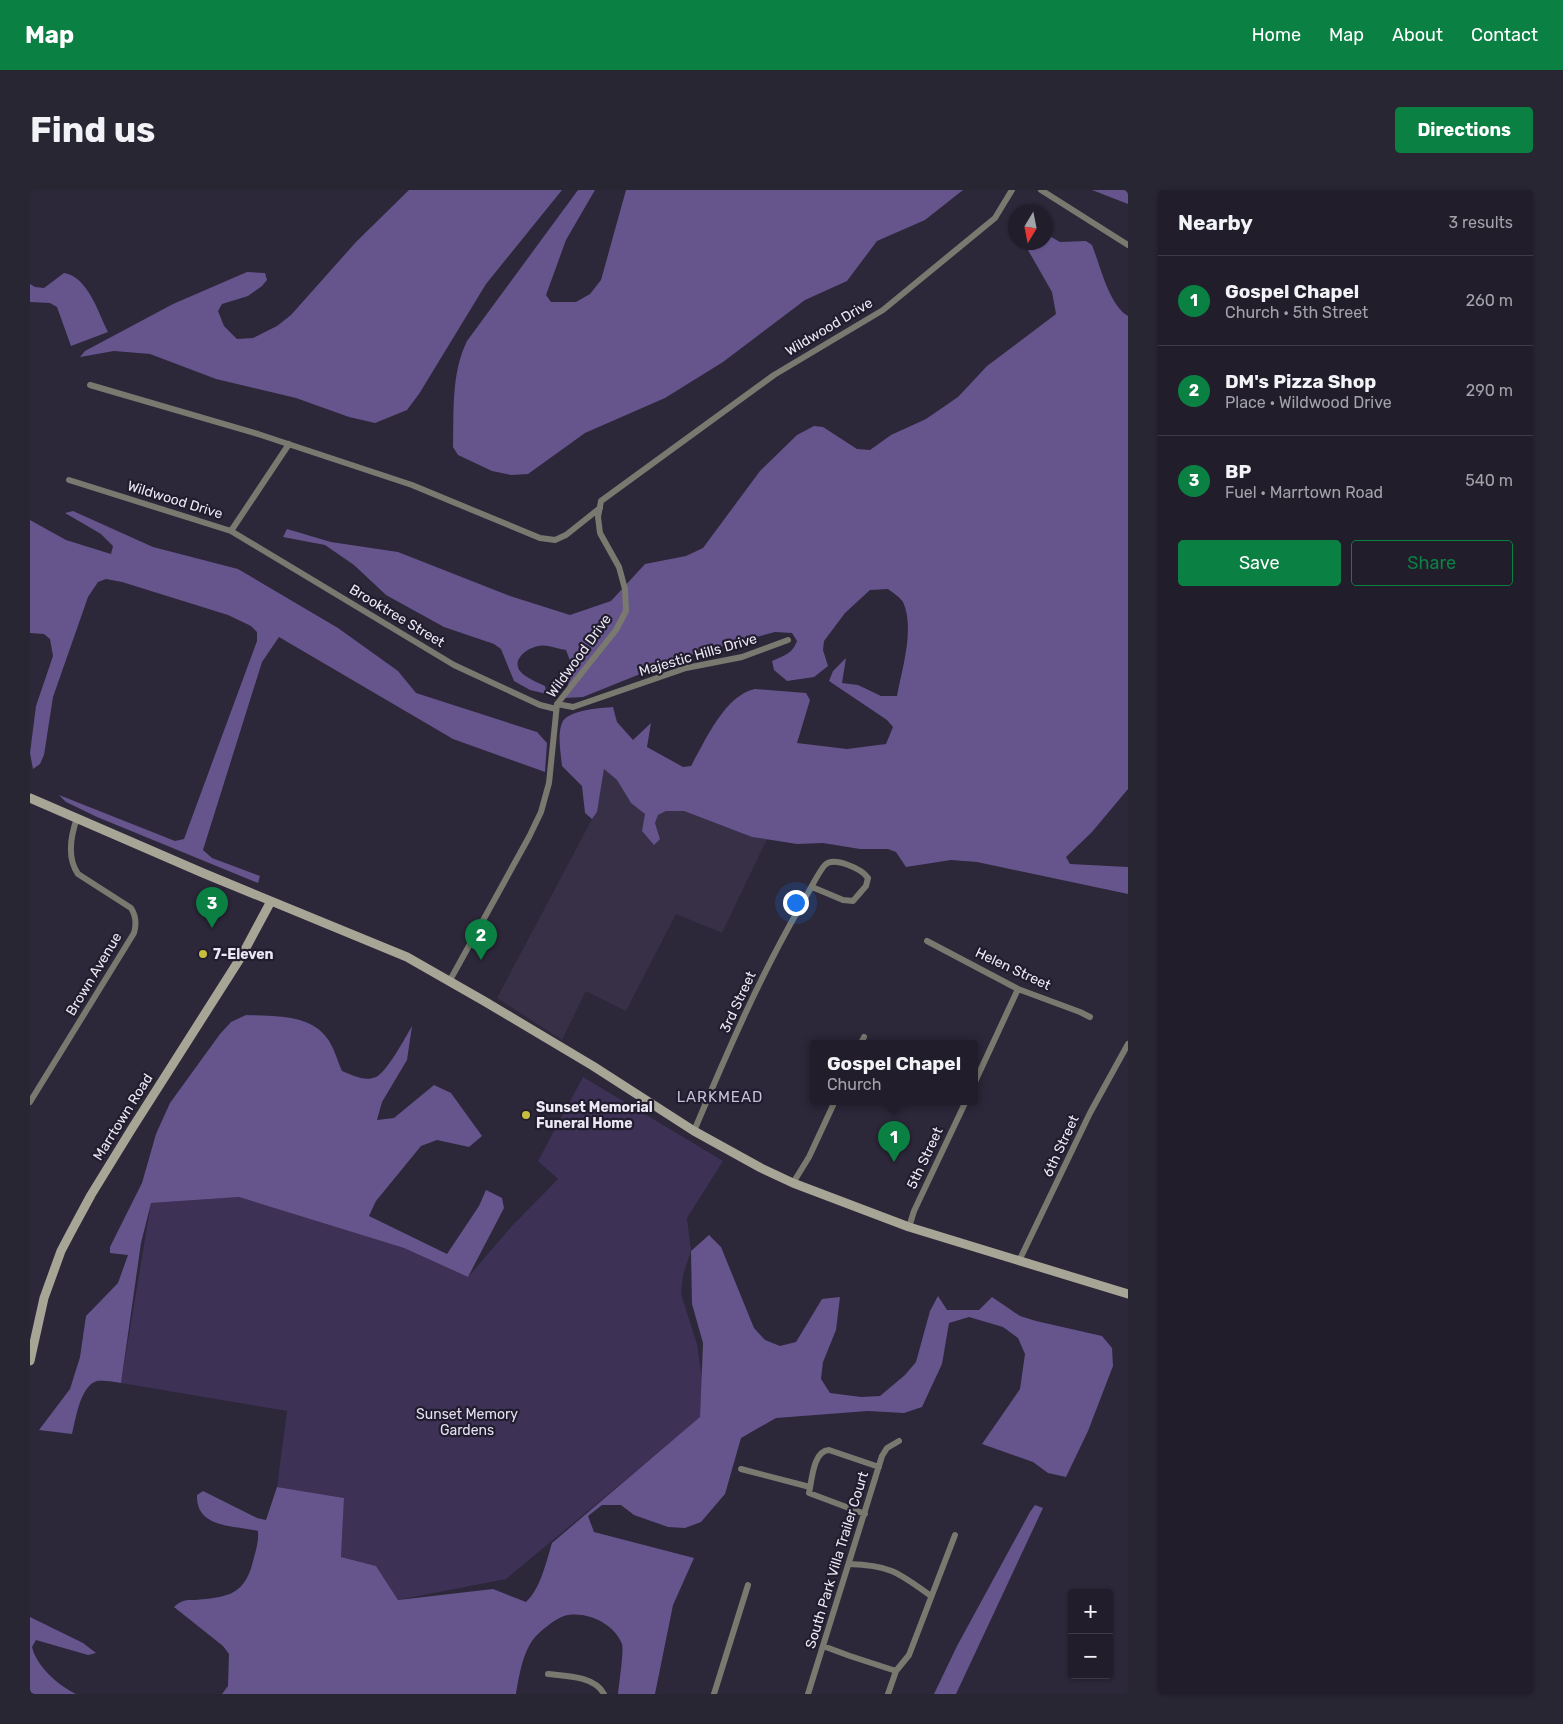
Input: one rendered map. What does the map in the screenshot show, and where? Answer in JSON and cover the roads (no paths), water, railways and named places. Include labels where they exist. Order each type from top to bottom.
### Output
[{"type":"main road","points":[[30,798],[407,957],[593,1066],[694,1131],[761,1168],[793,1183],[909,1227],[1128,1294]]},
{"type":"main road","name":"Marrtown Road","points":[[30,1361],[44,1298],[61,1251],[91,1195],[241,958],[271,901]]},
{"type":"street","name":"Wildwood Drive","points":[[449,982],[541,812],[548,783],[557,707],[616,630],[626,611],[625,589],[619,567],[600,533],[598,517],[601,501],[774,375],[883,310],[994,218],[1012,190]]},
{"type":"street","points":[[1041,190],[1128,245]]},
{"type":"street","name":"Wildwood Drive","points":[[90,385],[289,444],[412,485],[540,538],[555,540],[566,535],[600,508]]},
{"type":"street","name":"Wildwood Drive","points":[[69,480],[231,531],[289,444]]},
{"type":"street","name":"Brooktree Street","points":[[231,531],[454,665],[540,705],[557,707]]},
{"type":"street","name":"Majestic Hills Drive","points":[[557,707],[572,707],[686,668],[742,657],[788,640]]},
{"type":"street","name":"Brown Avenue","points":[[30,1102],[134,933],[136,925],[135,914],[131,908],[78,874],[74,868],[71,841],[77,818]]},
{"type":"street","name":"3rd Street","points":[[694,1131],[760,984],[792,921],[812,887],[825,865],[831,861],[838,861],[865,873],[868,878],[866,886],[853,901],[843,900],[812,887]]},
{"type":"street","name":"Helen Street","points":[[927,940],[1018,989],[1090,1017]]},
{"type":"street","points":[[978,1075],[1018,989]]},
{"type":"street","name":"6th Street","points":[[1019,1261],[1090,1113],[1128,1044]]},
{"type":"street","points":[[793,1183],[833,1105]]},
{"type":"street","name":"5th Street","points":[[909,1227],[914,1211],[964,1105]]},
{"type":"street","name":"South Park Villa Trailer Court","points":[[808,1694],[882,1456],[888,1448],[900,1441]]},
{"type":"street","points":[[865,1514],[808,1493],[815,1466],[820,1453],[823,1450],[829,1450],[879,1466]]},
{"type":"street","points":[[741,1469],[810,1486]]},
{"type":"street","points":[[888,1694],[896,1671],[909,1655],[931,1596],[938,1584],[955,1535]]},
{"type":"street","points":[[849,1564],[873,1564],[889,1568],[931,1596]]},
{"type":"street","points":[[714,1694],[748,1585]]},
{"type":"street","points":[[823,1646],[896,1671]]},
{"type":"street","points":[[548,1674],[575,1678],[596,1684],[604,1694]]},
{"type":"place","name":"BP","points":[[212,928]]},
{"type":"place","name":"7-Eleven","points":[[203,954]]},
{"type":"place","name":"DM's Pizza Shop","points":[[481,960]]},
{"type":"place","name":"Sunset Memorial Funeral Home","points":[[526,1115]]},
{"type":"place","name":"Gospel Chapel","points":[[894,1162]]},
{"type":"district","name":"LARKMEAD","points":[[720,1097]]},
{"type":"park label","name":"Sunset Memory Gardens","points":[[467,1422]]}]
